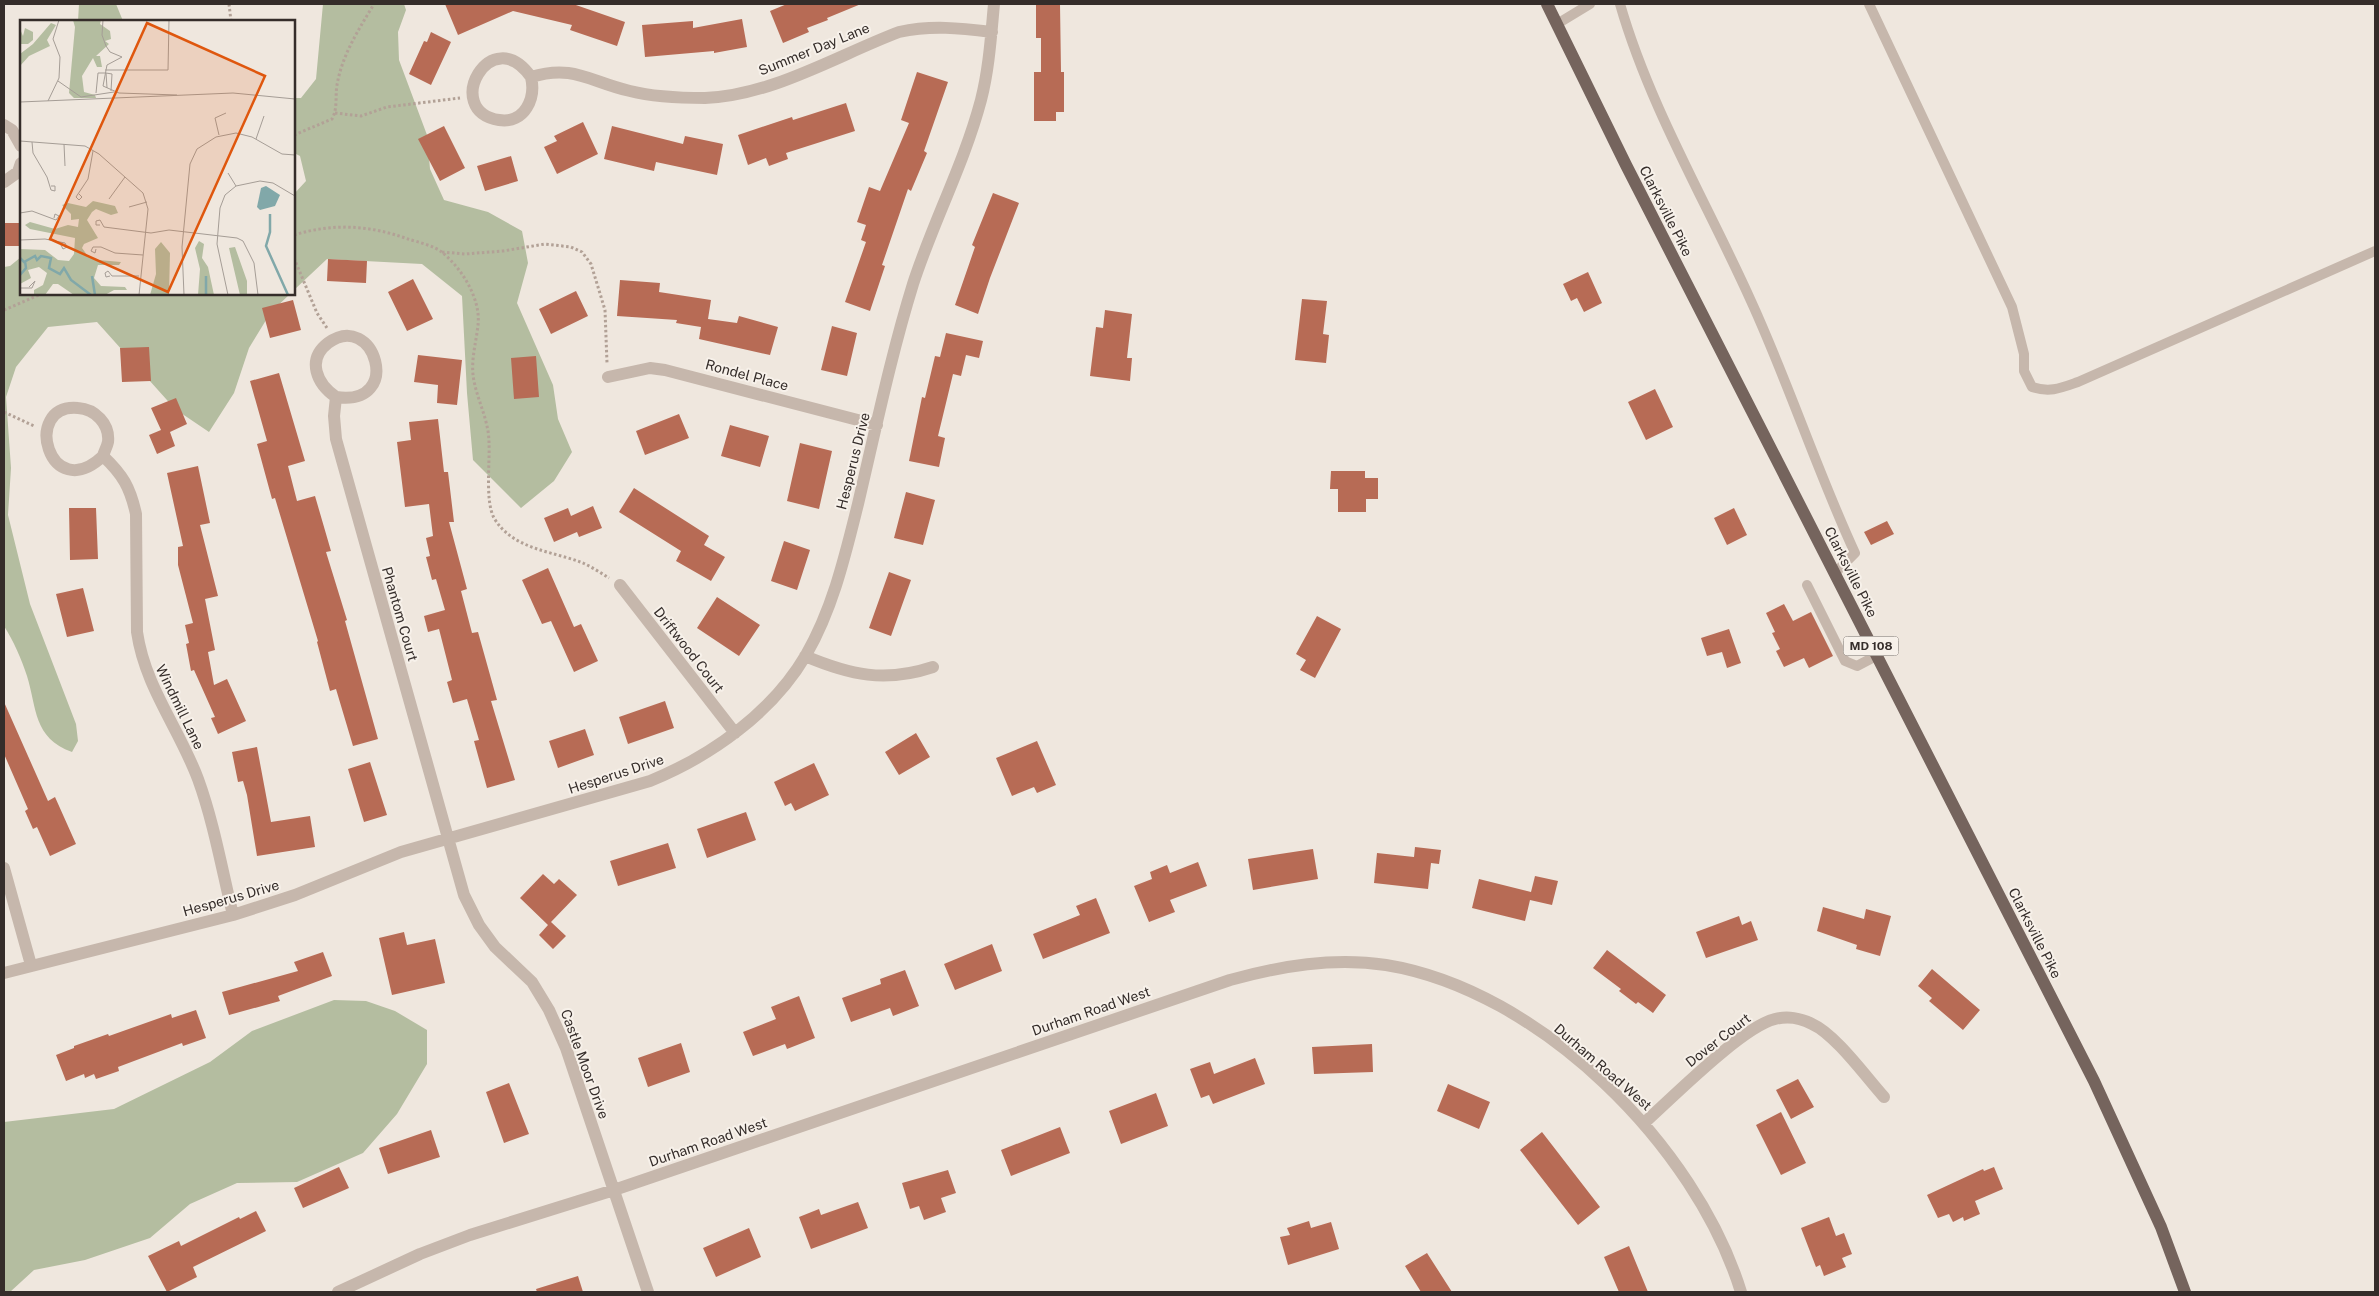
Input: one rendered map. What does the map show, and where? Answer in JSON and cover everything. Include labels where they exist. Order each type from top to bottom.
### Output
[{"type":"main road","name":"Clarksville Pike","points":[[1547,4],[1626,165],[2094,1081],[2161,1227],[2185,1292]]},
{"type":"street","name":"Hesperus Drive","points":[[4,973],[31,964],[233,915],[295,895],[402,852],[650,781],[678,770],[709,752],[735,733],[783,686],[805,656],[823,621],[841,570],[913,285],[969,140],[980,101],[988,68],[994,4]]},
{"type":"street","name":"Summer Day Lane","points":[[531,77],[555,71],[569,72],[630,91],[672,97],[707,98],[770,85],[899,32],[921,27],[946,27],[992,32]]},
{"type":"street","points":[[509,59],[519,63],[531,77],[534,87],[531,101],[526,109],[517,117],[504,120],[487,116],[478,108],[473,98],[472,87],[476,75],[485,65],[497,60],[509,59]]},
{"type":"street","points":[[4,125],[15,134],[20,144]]},
{"type":"street","points":[[4,182],[18,172],[20,165]]},
{"type":"street","points":[[345,337],[359,339],[368,345],[374,354],[378,365],[376,377],[372,386],[360,396],[349,399],[336,396],[325,389],[318,380],[317,358],[324,347],[334,339],[345,337]]},
{"type":"street","name":"Rondel Place","points":[[608,377],[650,368],[665,370],[877,425]]},
{"type":"street","name":"Phantom Court","points":[[336,396],[334,416],[336,439],[448,838]]},
{"type":"street","points":[[76,408],[86,409],[102,421],[106,431],[108,442],[102,456],[93,466],[79,470],[69,470],[58,465],[49,454],[45,440],[47,427],[54,417],[63,411],[76,408]]},
{"type":"street","name":"Windmill Lane","points":[[102,456],[119,472],[126,483],[136,514],[137,632],[142,660],[153,689],[198,778],[233,915]]},
{"type":"street","name":"Driftwood Court","points":[[620,585],[735,733]]},
{"type":"street","points":[[805,656],[835,668],[869,676],[902,675],[932,667]]},
{"type":"street","name":"Castle Moor Drive","points":[[448,838],[464,895],[479,925],[495,947],[532,982],[549,1010],[566,1048],[648,1292]]},
{"type":"street","points":[[4,868],[31,964]]},
{"type":"street","name":"Durham Road West","points":[[338,1292],[420,1254],[470,1235],[614,1190],[1230,980],[1263,971],[1307,963],[1345,961],[1387,965],[1429,975],[1464,987],[1504,1008],[1543,1034],[1620,1098],[1644,1122],[1700,1201],[1719,1235],[1741,1292]]},
{"type":"street","name":"Dover Court","points":[[1644,1122],[1749,1032],[1774,1020],[1790,1017],[1813,1024],[1827,1034],[1884,1097]]},
{"type":"lane","points":[[1557,24],[1590,4]]},
{"type":"lane","points":[[1620,4],[1646,82],[1779,362],[1832,505],[1855,553],[1835,573]]},
{"type":"lane","points":[[1869,4],[2012,307],[2024,354],[2024,371],[2032,387],[2043,391],[2054,391],[2078,382],[2375,251]]},
{"type":"lane","points":[[1807,585],[1845,661],[1857,666],[1876,656]]},
{"type":"path","points":[[229,4],[231,20]]},
{"type":"path","points":[[295,135],[323,125],[332,119],[335,113],[337,84],[346,56],[357,31],[374,4]]},
{"type":"path","points":[[335,113],[361,116],[402,104],[473,98]]},
{"type":"path","points":[[295,235],[335,226],[363,226],[392,233],[442,252],[465,254],[494,252],[545,244],[571,247],[582,252],[591,264],[605,310],[608,377]]},
{"type":"path","points":[[442,252],[460,272],[477,303],[478,323],[473,355],[474,381],[489,436],[490,502],[494,518],[506,532],[523,544],[544,553],[585,564],[620,585]]},
{"type":"path","points":[[295,260],[316,313],[334,339]]},
{"type":"path","points":[[4,310],[39,295]]},
{"type":"path","points":[[4,412],[32,425],[47,427]]},
{"type":"green space","points":[[79,4],[116,4],[123,20],[78,20]]},
{"type":"green space","points":[[323,4],[404,4],[406,10],[398,32],[399,60],[427,135],[430,169],[444,200],[488,212],[522,231],[528,263],[517,303],[553,385],[558,419],[572,452],[554,481],[521,508],[473,460],[467,393],[462,296],[422,264],[327,259],[295,289],[295,193],[306,181],[300,156],[295,154],[295,98],[301,98],[316,79]]},
{"type":"green space","points":[[20,258],[20,295],[289,295],[271,312],[249,348],[234,393],[209,432],[175,409],[97,322],[48,327],[16,367],[6,397],[11,468],[8,515],[30,604],[76,724],[78,741],[72,752],[59,746],[43,730],[35,710],[27,676],[14,644],[4,626],[4,267],[10,266]]},
{"type":"green space","points":[[334,1000],[366,1001],[395,1011],[427,1030],[427,1064],[397,1114],[363,1153],[297,1182],[237,1183],[190,1204],[150,1238],[85,1260],[34,1270],[10,1292],[4,1292],[4,1122],[114,1109],[210,1062],[252,1031]]},
{"type":"building","points":[[445,4],[573,4],[625,22],[617,46],[570,30],[572,25],[513,11],[458,35]]},
{"type":"building","points":[[787,4],[861,4],[807,28],[809,32],[783,43],[770,11]]},
{"type":"building","points":[[1036,4],[1060,4],[1061,72],[1064,72],[1064,112],[1056,112],[1056,121],[1034,121],[1034,72],[1041,72],[1041,38],[1036,38]]},
{"type":"building","points":[[742,19],[747,47],[714,53],[714,51],[645,57],[642,25],[693,21],[693,28]]},
{"type":"building","points":[[431,32],[451,42],[431,85],[409,74],[424,41],[427,42]]},
{"type":"building","points":[[917,72],[948,82],[924,151],[927,153],[911,191],[908,189],[882,265],[885,266],[870,311],[845,302],[866,242],[861,240],[866,225],[857,222],[869,187],[880,191],[909,123],[901,120]]},
{"type":"building","points":[[846,103],[855,131],[786,153],[788,159],[769,166],[766,158],[748,165],[738,135],[792,117],[793,120]]},
{"type":"building","points":[[583,122],[598,154],[557,174],[544,147],[557,141],[554,136]]},
{"type":"building","points":[[444,126],[465,168],[440,181],[418,139]]},
{"type":"building","points":[[612,126],[683,144],[685,136],[723,144],[717,175],[656,162],[654,171],[604,159]]},
{"type":"building","points":[[511,156],[518,181],[485,191],[477,166]]},
{"type":"building","points":[[993,193],[1019,203],[978,314],[955,305],[975,247],[972,245]]},
{"type":"building","points":[[4,223],[20,223],[20,246],[4,246]]},
{"type":"building","points":[[328,259],[367,261],[366,283],[327,281]]},
{"type":"building","points":[[1588,272],[1602,303],[1584,312],[1577,298],[1571,301],[1563,284]]},
{"type":"building","points":[[413,279],[433,319],[407,331],[388,292]]},
{"type":"building","points":[[620,280],[660,283],[659,292],[711,300],[708,319],[737,323],[739,316],[778,327],[770,355],[699,339],[701,327],[676,323],[677,320],[617,316]]},
{"type":"building","points":[[576,291],[588,316],[551,334],[539,309]]},
{"type":"building","points":[[1302,299],[1327,301],[1323,334],[1329,335],[1326,363],[1295,360]]},
{"type":"building","points":[[293,300],[301,330],[270,338],[262,308]]},
{"type":"building","points":[[1105,310],[1132,314],[1127,358],[1132,358],[1130,381],[1090,376],[1096,327],[1103,328]]},
{"type":"building","points":[[832,326],[857,333],[847,376],[821,370]]},
{"type":"building","points":[[946,333],[983,341],[979,358],[966,355],[961,376],[953,374],[938,436],[945,438],[939,467],[909,461],[922,397],[925,398],[935,356],[940,357]]},
{"type":"building","points":[[149,347],[151,381],[122,382],[120,348]]},
{"type":"building","points":[[418,355],[462,360],[457,405],[437,403],[438,385],[414,382]]},
{"type":"building","points":[[536,356],[539,397],[514,399],[511,358]]},
{"type":"building","points":[[279,373],[305,461],[288,466],[297,501],[315,496],[331,551],[326,552],[347,620],[345,621],[378,739],[353,746],[336,689],[330,691],[318,641],[275,498],[272,499],[257,444],[267,441],[250,381]]},
{"type":"building","points":[[1655,389],[1673,427],[1646,440],[1628,402]]},
{"type":"building","points":[[176,398],[187,424],[170,432],[175,446],[157,454],[149,435],[161,430],[151,408]]},
{"type":"building","points":[[679,414],[689,438],[645,455],[636,431]]},
{"type":"building","points":[[438,419],[444,472],[448,472],[454,522],[449,522],[467,589],[461,591],[472,633],[478,632],[497,700],[491,701],[515,780],[487,788],[474,741],[479,740],[467,699],[453,703],[447,682],[452,680],[439,629],[428,632],[424,616],[445,610],[436,579],[432,580],[426,557],[430,556],[426,538],[433,536],[429,504],[405,507],[397,442],[411,440],[409,422]]},
{"type":"building","points":[[730,425],[769,436],[760,467],[721,456]]},
{"type":"building","points":[[800,443],[832,451],[819,509],[787,501]]},
{"type":"building","points":[[198,466],[210,523],[200,525],[218,596],[205,599],[215,650],[208,652],[214,685],[227,679],[246,721],[218,734],[211,718],[215,717],[194,670],[191,671],[186,644],[189,643],[185,625],[193,623],[178,565],[178,547],[183,546],[167,473]]},
{"type":"building","points":[[1331,471],[1365,471],[1365,478],[1378,478],[1378,499],[1366,499],[1366,512],[1338,512],[1338,489],[1330,489]]},
{"type":"building","points":[[634,488],[709,536],[704,545],[725,557],[711,581],[676,561],[681,551],[619,512]]},
{"type":"building","points":[[906,492],[935,500],[923,545],[894,538]]},
{"type":"building","points":[[593,506],[602,528],[579,537],[577,532],[554,542],[544,518],[568,508],[571,516]]},
{"type":"building","points":[[69,508],[96,508],[98,559],[70,560]]},
{"type":"building","points":[[1734,508],[1747,535],[1727,545],[1714,518]]},
{"type":"building","points":[[1887,521],[1894,534],[1871,545],[1864,532]]},
{"type":"building","points":[[784,541],[810,550],[797,590],[771,581]]},
{"type":"building","points":[[548,568],[574,627],[581,624],[598,661],[574,672],[551,621],[542,624],[522,580]]},
{"type":"building","points":[[889,572],[911,580],[891,636],[869,628]]},
{"type":"building","points":[[83,588],[94,631],[67,637],[56,594]]},
{"type":"building","points":[[717,597],[760,625],[739,656],[697,628]]},
{"type":"building","points":[[1784,604],[1793,621],[1811,612],[1833,656],[1809,668],[1804,658],[1784,667],[1776,651],[1780,649],[1772,633],[1775,632],[1766,613]]},
{"type":"building","points":[[1317,616],[1341,629],[1315,678],[1300,670],[1306,660],[1296,654]]},
{"type":"building","points":[[1729,629],[1741,663],[1727,668],[1722,652],[1707,656],[1701,638]]},
{"type":"building","points":[[665,701],[674,728],[628,744],[619,717]]},
{"type":"building","points":[[4,702],[48,801],[55,797],[76,844],[50,856],[37,827],[33,829],[25,811],[28,809],[4,754]]},
{"type":"building","points":[[585,729],[594,755],[558,768],[549,741]]},
{"type":"building","points":[[916,733],[930,757],[899,775],[885,752]]},
{"type":"building","points":[[1037,741],[1056,785],[1037,793],[1034,787],[1012,796],[996,758]]},
{"type":"building","points":[[257,747],[271,822],[310,816],[315,847],[257,856],[247,795],[243,781],[238,782],[232,752]]},
{"type":"building","points":[[370,762],[387,815],[364,822],[348,769]]},
{"type":"building","points":[[814,763],[829,795],[795,811],[791,803],[785,806],[774,782]]},
{"type":"building","points":[[746,812],[756,840],[707,858],[697,829]]},
{"type":"building","points":[[668,843],[676,868],[618,886],[610,861]]},
{"type":"building","points":[[1415,847],[1441,850],[1439,864],[1431,863],[1428,889],[1374,883],[1377,853],[1414,857]]},
{"type":"building","points":[[1313,849],[1318,879],[1253,890],[1248,859]]},
{"type":"building","points":[[1198,862],[1207,886],[1170,900],[1175,912],[1149,922],[1134,886],[1152,879],[1150,872],[1167,865],[1170,873]]},
{"type":"building","points":[[543,874],[554,884],[559,879],[577,895],[551,922],[566,936],[553,949],[539,935],[548,925],[520,898]]},
{"type":"building","points":[[1535,876],[1558,881],[1552,905],[1530,900],[1525,921],[1472,908],[1479,879],[1531,892]]},
{"type":"building","points":[[1096,898],[1110,933],[1043,959],[1033,934],[1080,915],[1076,906]]},
{"type":"building","points":[[1823,907],[1864,919],[1866,909],[1891,916],[1880,956],[1856,949],[1857,945],[1817,931]]},
{"type":"building","points":[[1739,916],[1742,925],[1751,921],[1758,940],[1706,958],[1696,932]]},
{"type":"building","points":[[404,932],[407,945],[435,939],[445,983],[392,995],[379,938]]},
{"type":"building","points":[[992,944],[1002,971],[955,990],[944,964]]},
{"type":"building","points":[[1607,950],[1666,995],[1653,1013],[1638,1002],[1636,1004],[1619,991],[1621,989],[1593,968]]},
{"type":"building","points":[[323,952],[332,976],[278,996],[280,1001],[229,1015],[222,992],[298,971],[294,962]]},
{"type":"building","points":[[1932,969],[1980,1010],[1963,1030],[1929,1001],[1932,998],[1918,986]]},
{"type":"building","points":[[905,970],[919,1006],[893,1016],[890,1008],[851,1022],[842,998],[881,984],[880,979]]},
{"type":"building","points":[[799,996],[815,1038],[787,1049],[785,1044],[753,1056],[743,1032],[776,1019],[771,1007]]},
{"type":"building","points":[[196,1010],[206,1038],[183,1046],[182,1043],[118,1067],[119,1071],[96,1079],[94,1074],[85,1078],[84,1074],[66,1081],[56,1055],[74,1048],[74,1046],[108,1034],[109,1036],[171,1014],[172,1018]]},
{"type":"building","points":[[681,1043],[690,1072],[648,1087],[638,1058]]},
{"type":"building","points":[[1372,1044],[1373,1072],[1314,1074],[1312,1047]]},
{"type":"building","points":[[1255,1058],[1265,1084],[1213,1104],[1209,1095],[1201,1098],[1190,1069],[1210,1062],[1214,1074]]},
{"type":"building","points":[[1798,1079],[1814,1107],[1791,1119],[1776,1090]]},
{"type":"building","points":[[509,1083],[529,1134],[504,1143],[486,1092]]},
{"type":"building","points":[[1448,1084],[1490,1102],[1479,1129],[1437,1111]]},
{"type":"building","points":[[1156,1093],[1168,1126],[1121,1144],[1109,1111]]},
{"type":"building","points":[[1781,1112],[1806,1163],[1781,1175],[1756,1125]]},
{"type":"building","points":[[1060,1127],[1070,1153],[1011,1176],[1001,1150]]},
{"type":"building","points":[[431,1130],[440,1157],[388,1174],[379,1148]]},
{"type":"building","points":[[1542,1132],[1600,1207],[1578,1225],[1520,1150]]},
{"type":"building","points":[[339,1167],[349,1188],[303,1208],[294,1188]]},
{"type":"building","points":[[1994,1167],[2003,1189],[1975,1201],[1980,1214],[1964,1221],[1963,1217],[1953,1222],[1949,1214],[1938,1218],[1927,1195],[1983,1169],[1984,1171]]},
{"type":"building","points":[[948,1170],[956,1193],[941,1198],[946,1212],[924,1220],[919,1206],[910,1209],[902,1183]]},
{"type":"building","points":[[858,1202],[868,1228],[811,1249],[799,1217],[819,1209],[821,1215]]},
{"type":"building","points":[[256,1211],[266,1231],[193,1267],[197,1277],[167,1292],[148,1256],[179,1241],[181,1246],[239,1217],[240,1219]]},
{"type":"building","points":[[1829,1217],[1836,1236],[1844,1233],[1852,1254],[1842,1258],[1846,1267],[1824,1276],[1820,1265],[1816,1267],[1801,1228]]},
{"type":"building","points":[[1309,1221],[1311,1228],[1331,1222],[1339,1249],[1288,1265],[1280,1237],[1290,1235],[1287,1228]]},
{"type":"building","points":[[749,1228],[761,1257],[716,1277],[703,1248]]},
{"type":"building","points":[[1629,1246],[1648,1292],[1619,1292],[1604,1257]]},
{"type":"building","points":[[1427,1253],[1452,1292],[1421,1292],[1405,1266]]},
{"type":"building","points":[[578,1276],[583,1292],[537,1292],[536,1289]]}]
